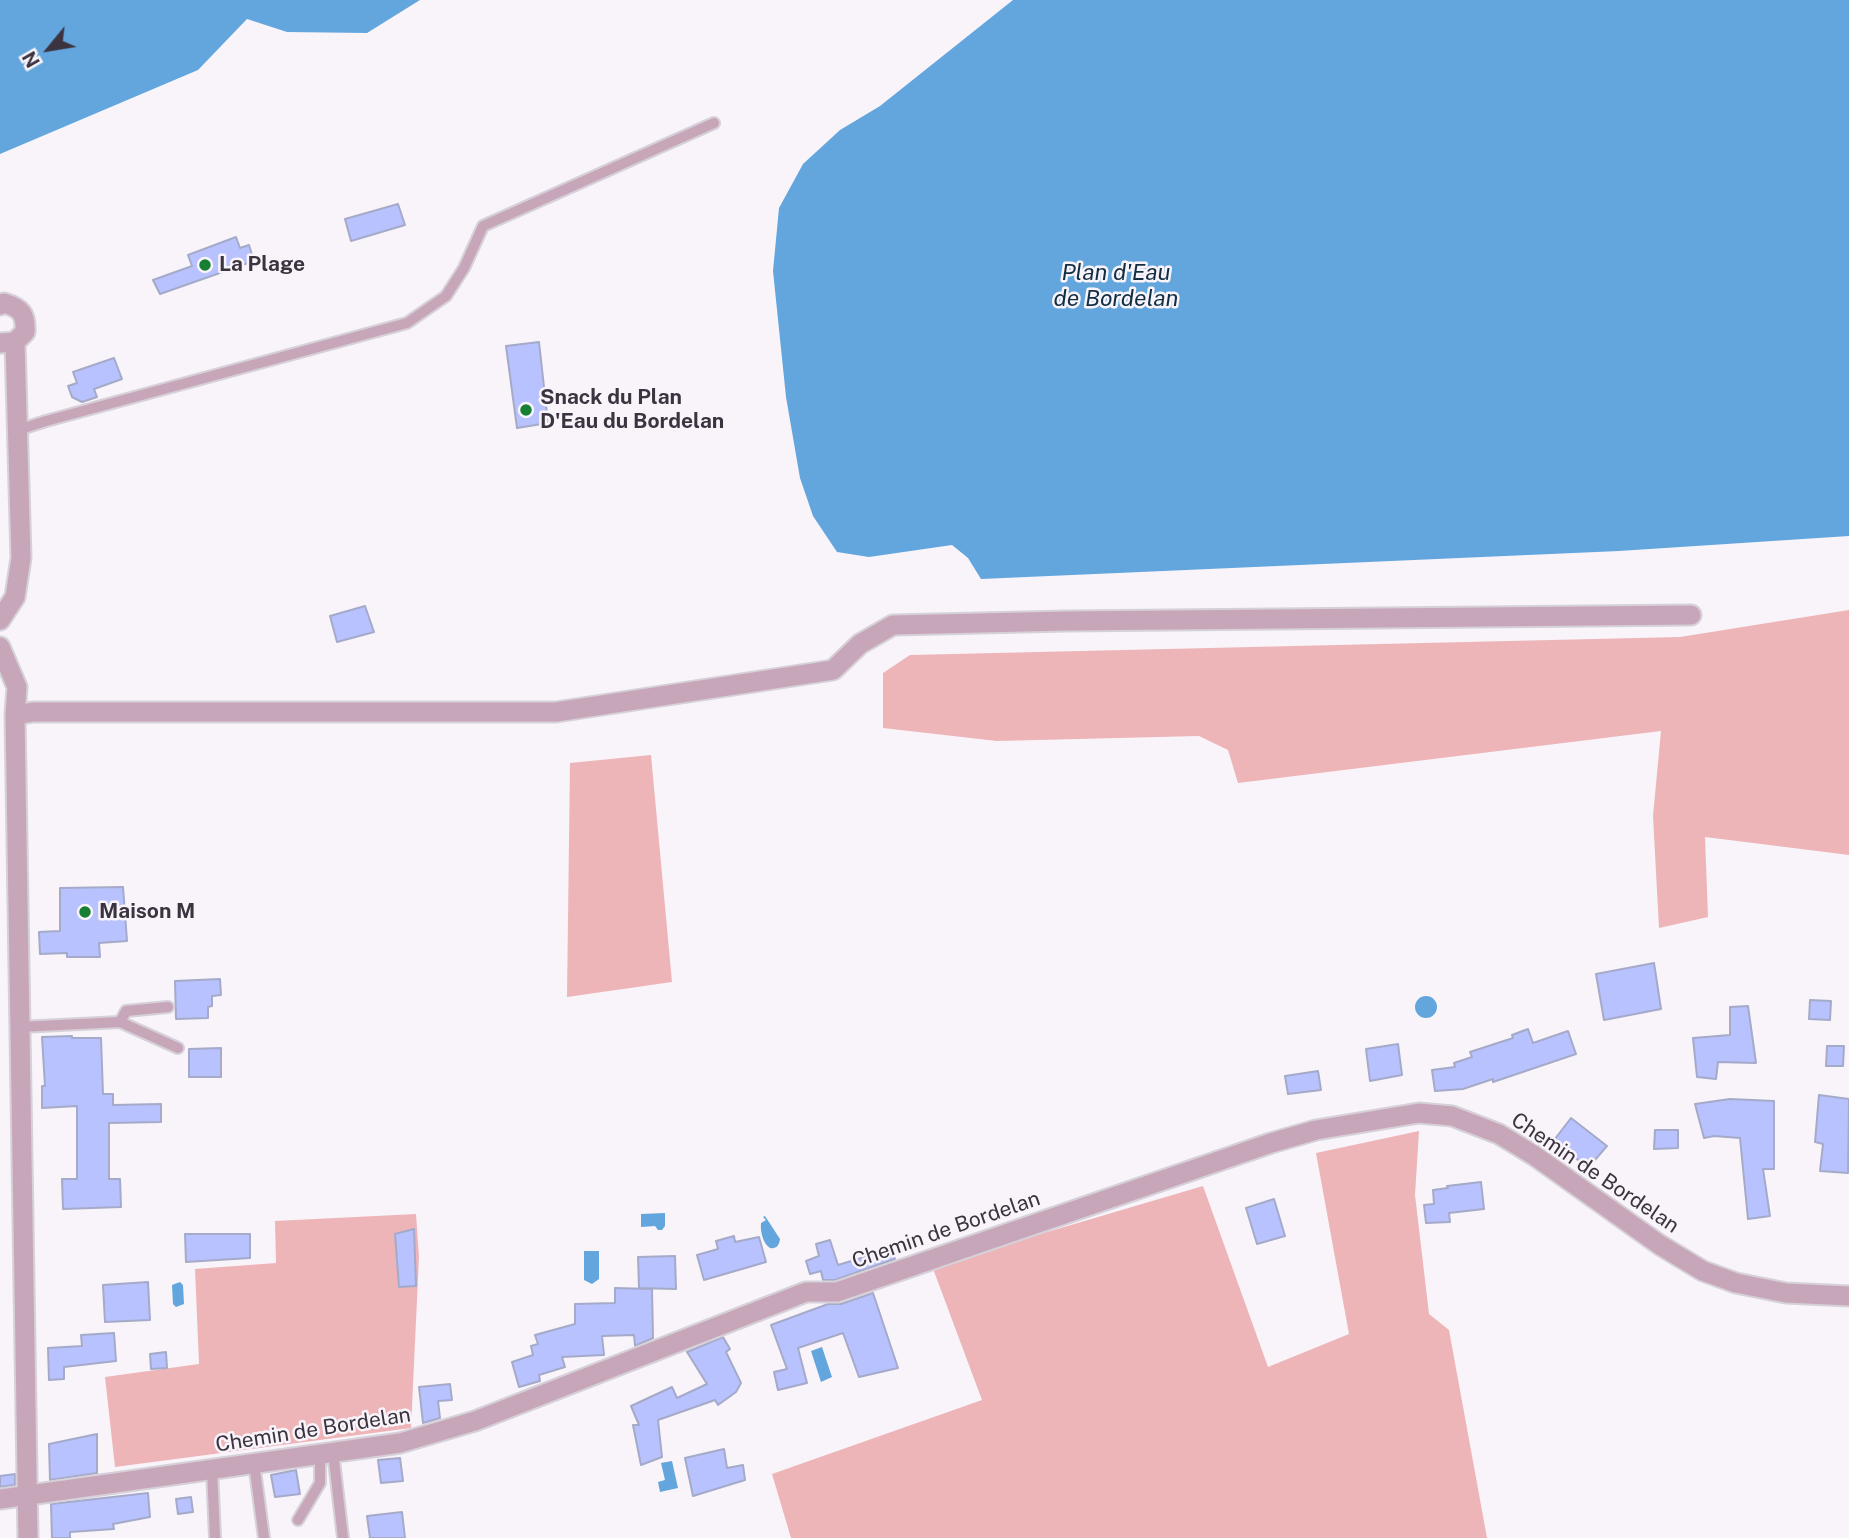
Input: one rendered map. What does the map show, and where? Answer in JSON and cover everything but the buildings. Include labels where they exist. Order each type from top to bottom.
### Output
[{"type":"street","points":[[0,305],[4,303],[18,307],[26,318],[25,332],[7,343],[18,430],[21,558],[15,597],[0,620]]},
{"type":"street","points":[[15,715],[33,712],[556,712],[834,670],[860,644],[893,625],[1691,615]]},
{"type":"street","points":[[0,647],[17,687],[15,715],[28,1538]]},
{"type":"street","name":"Chemin de Bordelan","points":[[0,1499],[400,1443],[475,1421],[806,1292],[837,1292],[1271,1143],[1316,1130],[1419,1113],[1452,1116],[1499,1134],[1535,1156],[1660,1245],[1703,1271],[1737,1283],[1786,1293],[1849,1296]]},
{"type":"lane","points":[[18,430],[407,323],[446,296],[464,268],[483,226],[714,123]]},
{"type":"lane","points":[[120,1022],[126,1011],[168,1007]]},
{"type":"lane","points":[[20,1027],[120,1022],[178,1048]]},
{"type":"lane","points":[[298,1520],[320,1483],[326,1453]]},
{"type":"lane","points":[[326,1453],[343,1538]]},
{"type":"lane","points":[[254,1463],[264,1538]]},
{"type":"lane","points":[[212,1469],[215,1538]]},
{"type":"shaded area","points":[[1849,610],[1849,855],[1705,837],[1708,917],[1659,928],[1653,816],[1661,731],[1238,783],[1228,750],[1199,736],[997,741],[883,728],[883,673],[910,655],[1680,637]]},
{"type":"shaded area","points":[[651,755],[672,982],[567,997],[570,763]]},
{"type":"shaded area","points":[[1419,1131],[1415,1195],[1429,1314],[1449,1330],[1487,1538],[791,1538],[772,1474],[982,1400],[932,1266],[1203,1186],[1268,1367],[1349,1334],[1316,1153]]},
{"type":"shaded area","points":[[416,1214],[419,1257],[411,1428],[115,1467],[105,1377],[199,1364],[195,1269],[276,1263],[275,1221]]},
{"type":"water","points":[[0,0],[420,0],[367,33],[287,32],[247,19],[198,70],[0,154]]},
{"type":"water","name":"Plan d'Eau de Bordelan","points":[[1013,0],[1849,0],[1849,536],[1619,551],[981,579],[968,558],[952,545],[869,557],[837,552],[813,516],[800,478],[786,397],[773,271],[779,208],[803,164],[840,130],[880,106]]},
{"type":"water","points":[[1426,996],[1436,1003],[1437,1007],[1430,1017],[1426,1018],[1416,1011],[1415,1007],[1422,997]]},
{"type":"water","points":[[665,1213],[665,1226],[662,1230],[655,1226],[641,1227],[641,1214]]},
{"type":"water","points":[[765,1216],[780,1239],[774,1248],[765,1244],[762,1237],[761,1223],[766,1220],[763,1217]]},
{"type":"water","points":[[584,1251],[599,1251],[599,1279],[592,1284],[584,1280]]},
{"type":"water","points":[[180,1282],[183,1285],[184,1304],[176,1307],[173,1304],[172,1285]]},
{"type":"water","points":[[822,1347],[832,1377],[821,1382],[811,1351]]},
{"type":"water","points":[[672,1461],[678,1488],[660,1492],[658,1482],[665,1480],[661,1463]]},
{"type":"place","name":"La Plage","points":[[205,265]]},
{"type":"place","name":"Snack du Plan D'Eau du Bordelan","points":[[526,410]]},
{"type":"place","name":"Maison M","points":[[85,912]]}]
